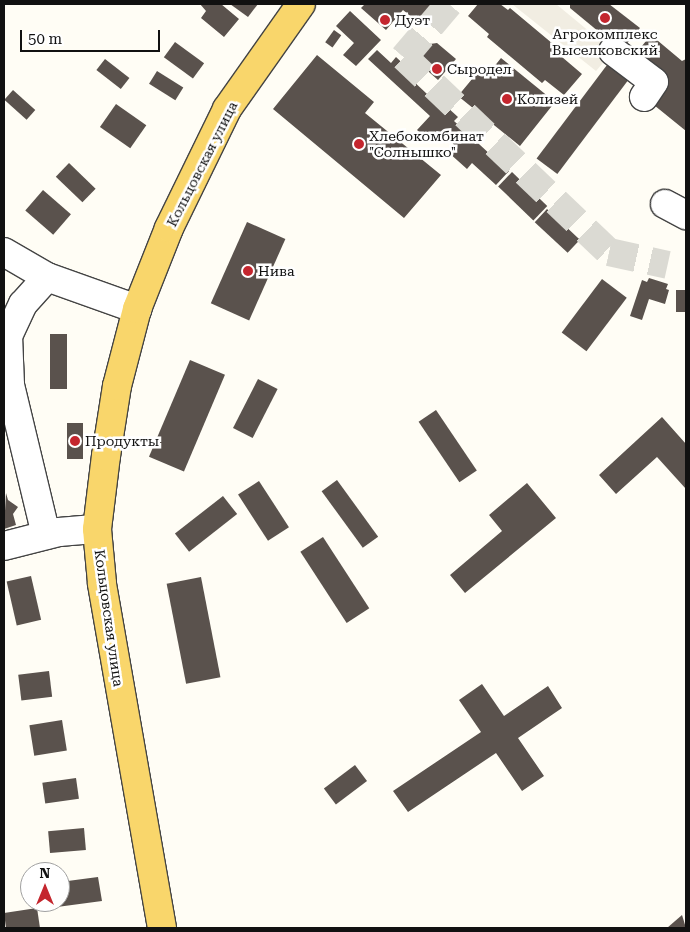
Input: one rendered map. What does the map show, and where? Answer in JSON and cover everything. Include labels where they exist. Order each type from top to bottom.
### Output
[{"type":"main road","name":"Кольцовская улица","points":[[162,928],[112,648],[97,529],[117,386],[137,309],[169,228],[227,108],[301,4]]},
{"type":"street","points":[[614,51],[654,82],[644,97]]},
{"type":"street","points":[[4,252],[47,277],[137,309]]},
{"type":"street","points":[[46,535],[10,385],[8,336],[23,304],[47,277]]},
{"type":"street","points":[[4,546],[46,535],[97,529]]},
{"type":"shaded area","points":[[512,4],[556,4],[613,51],[596,71]]},
{"type":"building","points":[[200,4],[221,4],[239,19],[224,37],[201,18],[206,11]]},
{"type":"building","points":[[230,4],[258,4],[248,17]]},
{"type":"building","points":[[365,4],[437,4],[420,24],[403,10],[386,30],[361,8]]},
{"type":"building","points":[[478,4],[500,4],[508,10],[510,8],[565,54],[562,57],[582,74],[564,95],[545,80],[542,83],[487,37],[489,34],[468,16]]},
{"type":"building","name":"Агрокомплекс Выселковский","points":[[570,4],[609,4],[640,28],[624,47],[616,46],[570,8]]},
{"type":"building","points":[[350,11],[381,40],[356,66],[343,55],[354,43],[336,26]]},
{"type":"building","points":[[334,30],[341,35],[332,47],[325,42]]},
{"type":"building","points":[[651,35],[682,61],[686,59],[686,131],[649,101],[632,58]]},
{"type":"building","points":[[175,42],[204,63],[193,79],[164,57]]},
{"type":"building","name":"Сыродел","points":[[437,43],[456,59],[438,80],[412,57],[423,45]]},
{"type":"building","points":[[377,50],[391,63],[396,57],[414,74],[410,78],[444,110],[447,107],[458,117],[454,121],[492,156],[494,153],[505,164],[503,166],[509,171],[496,185],[472,163],[467,169],[448,152],[454,145],[444,130],[437,138],[433,134],[427,139],[417,130],[430,116],[368,59]]},
{"type":"building","name":"Хлебокомбинат \"Солнышко\"","points":[[317,55],[374,102],[365,113],[441,175],[404,218],[273,109]]},
{"type":"building","points":[[613,57],[634,73],[557,174],[537,158]]},
{"type":"building","name":"Колизей","points":[[501,58],[555,102],[520,146],[458,96],[482,67],[489,73]]},
{"type":"building","points":[[105,59],[129,78],[121,89],[96,70]]},
{"type":"building","points":[[157,71],[183,87],[175,100],[149,84]]},
{"type":"building","points":[[13,90],[35,110],[27,120],[4,100]]},
{"type":"building","points":[[116,104],[146,125],[130,148],[100,127]]},
{"type":"building","points":[[69,163],[96,189],[82,202],[56,177]]},
{"type":"building","points":[[512,172],[547,206],[533,220],[498,186]]},
{"type":"building","points":[[43,190],[71,214],[53,235],[25,210]]},
{"type":"building","points":[[547,209],[580,240],[568,253],[535,222]]},
{"type":"building","name":"Нива","points":[[247,222],[285,239],[249,320],[211,303]]},
{"type":"building","points":[[649,278],[668,284],[666,289],[669,290],[665,304],[649,299],[642,320],[630,316],[642,280],[647,282]]},
{"type":"building","points":[[602,279],[627,298],[586,351],[562,333]]},
{"type":"building","points":[[676,290],[686,290],[686,312],[676,312]]},
{"type":"building","points":[[50,334],[67,334],[67,389],[50,389]]},
{"type":"building","points":[[190,360],[225,375],[184,472],[149,457]]},
{"type":"building","points":[[258,379],[278,389],[253,438],[233,428]]},
{"type":"building","points":[[436,410],[477,471],[459,482],[419,422]]},
{"type":"building","points":[[662,417],[686,444],[686,489],[657,457],[616,494],[599,475]]},
{"type":"building","name":"Продукты","points":[[67,423],[83,423],[83,459],[67,459]]},
{"type":"building","points":[[337,480],[378,537],[363,548],[322,491]]},
{"type":"building","points":[[259,481],[289,527],[268,541],[238,495]]},
{"type":"building","points":[[527,483],[556,518],[465,593],[450,575],[502,531],[489,515]]},
{"type":"building","points":[[6,493],[8,500],[18,507],[13,514],[16,525],[4,529]]},
{"type":"building","points":[[223,496],[237,514],[189,552],[175,534]]},
{"type":"building","points":[[323,537],[369,608],[347,623],[300,552]]},
{"type":"building","points":[[31,576],[41,620],[17,625],[7,582]]},
{"type":"building","points":[[201,577],[220,677],[186,684],[167,584]]},
{"type":"building","points":[[49,671],[52,697],[21,701],[18,675]]},
{"type":"building","points":[[482,684],[504,716],[548,686],[562,708],[518,738],[544,776],[522,791],[496,753],[408,812],[393,791],[481,732],[459,700]]},
{"type":"building","points":[[62,720],[67,751],[34,756],[29,725]]},
{"type":"building","points":[[355,765],[367,781],[336,804],[324,788]]},
{"type":"building","points":[[76,778],[79,799],[45,804],[42,783]]},
{"type":"building","points":[[84,828],[86,850],[50,853],[48,831]]},
{"type":"building","points":[[98,877],[102,901],[70,905],[70,881]]},
{"type":"building","points":[[20,911],[38,912],[40,928],[6,928],[4,913]]},
{"type":"building","points":[[682,915],[686,928],[667,928]]},
{"type":"tunnel","points":[[449,4],[404,57],[609,252],[668,265]]},
{"type":"place","name":"Агрокомплекс Выселковский","points":[[605,18]]},
{"type":"place","name":"Дуэт","points":[[385,20]]},
{"type":"place","name":"Сыродел","points":[[437,69]]},
{"type":"place","name":"Колизей","points":[[507,99]]},
{"type":"place","name":"Хлебокомбинат \"Солнышко\"","points":[[359,144]]},
{"type":"place","name":"Нива","points":[[248,271]]},
{"type":"place","name":"Продукты","points":[[75,441]]}]
